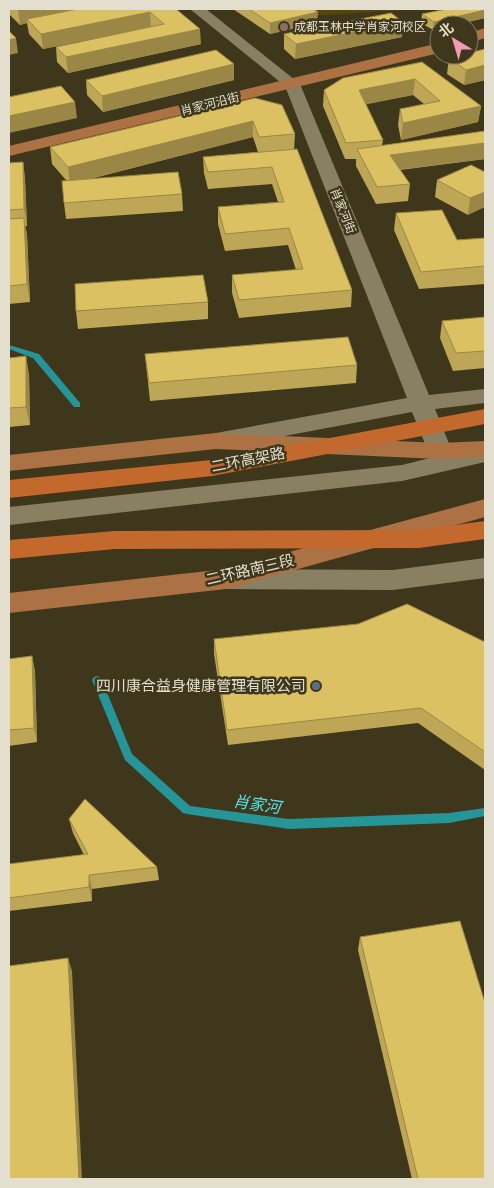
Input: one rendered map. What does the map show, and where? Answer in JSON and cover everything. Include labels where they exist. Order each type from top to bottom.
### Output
[{"type":"highway","name":"二环高架路","points":[[9,489],[212,468],[485,416]]},
{"type":"highway","points":[[9,550],[116,540],[419,539],[485,530]]},
{"type":"main road","name":"肖家河沿街","points":[[9,151],[429,50]]},
{"type":"main road","points":[[9,462],[216,441],[440,451],[485,449]]},
{"type":"main road","name":"二环路南三段","points":[[9,603],[226,579],[485,508]]},
{"type":"street","name":"肖家河街","points":[[197,9],[292,84],[440,451]]},
{"type":"street","points":[[216,441],[422,403],[485,396]]},
{"type":"street","points":[[9,516],[402,473],[485,454]]},
{"type":"street","points":[[402,473],[485,474]]},
{"type":"street","points":[[226,579],[393,580],[485,568]]},
{"type":"shaded area","points":[[305,9],[403,9],[404,10],[308,16]]},
{"type":"building","points":[[78,9],[176,9],[200,29],[66,57],[56,47],[164,24],[150,12],[41,34],[27,19]]},
{"type":"building","points":[[249,9],[313,9],[318,12],[270,23]]},
{"type":"building","points":[[447,9],[485,9],[464,15],[429,15],[429,19],[422,14]]},
{"type":"building","points":[[391,13],[403,22],[296,44],[284,34]]},
{"type":"building","points":[[9,31],[16,38],[9,40]]},
{"type":"building","points":[[485,49],[485,65],[466,70],[459,65],[479,65],[479,50]]},
{"type":"building","points":[[216,50],[234,64],[102,96],[86,80]]},
{"type":"building","points":[[422,62],[481,106],[403,123],[400,109],[440,101],[415,79],[359,90],[383,140],[346,143],[324,90],[343,78]]},
{"type":"building","points":[[61,86],[75,102],[9,116],[9,97]]},
{"type":"building","points":[[255,98],[282,105],[295,134],[259,137],[253,121],[68,167],[50,147]]},
{"type":"building","points":[[485,131],[485,143],[390,155],[410,184],[377,187],[357,149]]},
{"type":"building","points":[[297,149],[352,290],[239,300],[232,275],[303,269],[289,228],[225,234],[218,207],[284,202],[272,167],[208,172],[203,157]]},
{"type":"building","points":[[23,162],[24,209],[9,210],[9,163]]},
{"type":"building","points":[[471,165],[485,172],[485,192],[470,198],[437,180]]},
{"type":"building","points":[[178,172],[182,194],[64,203],[62,181]]},
{"type":"building","points":[[442,210],[457,240],[485,238],[485,266],[421,272],[396,213]]},
{"type":"building","points":[[24,218],[27,284],[9,286],[9,219]]},
{"type":"building","points":[[203,275],[208,302],[76,311],[75,284]]},
{"type":"building","points":[[485,317],[485,351],[456,353],[442,321]]},
{"type":"building","points":[[348,337],[357,365],[149,383],[145,354]]},
{"type":"building","points":[[26,356],[26,407],[9,408],[9,358]]},
{"type":"building","points":[[407,604],[485,642],[485,752],[421,708],[227,730],[214,639],[358,624]]},
{"type":"building","points":[[32,656],[34,728],[9,730],[9,659]]},
{"type":"building","points":[[85,799],[157,867],[89,875],[89,887],[9,898],[9,864],[88,854],[69,819]]},
{"type":"building","points":[[460,921],[485,1003],[485,1179],[418,1179],[360,937]]},
{"type":"building","points":[[68,958],[79,1179],[9,1179],[9,966]]},
{"type":"waterway","name":"肖家河","points":[[9,347],[36,356],[77,405]]},
{"type":"waterway","name":"肖家河","points":[[97,680],[128,757],[187,810],[289,824],[449,818],[485,812]]},
{"type":"place","name":"成都玉林中学肖家河校区","points":[[284,27]]},
{"type":"place","name":"四川康合益身健康管理有限公司","points":[[316,686]]}]
